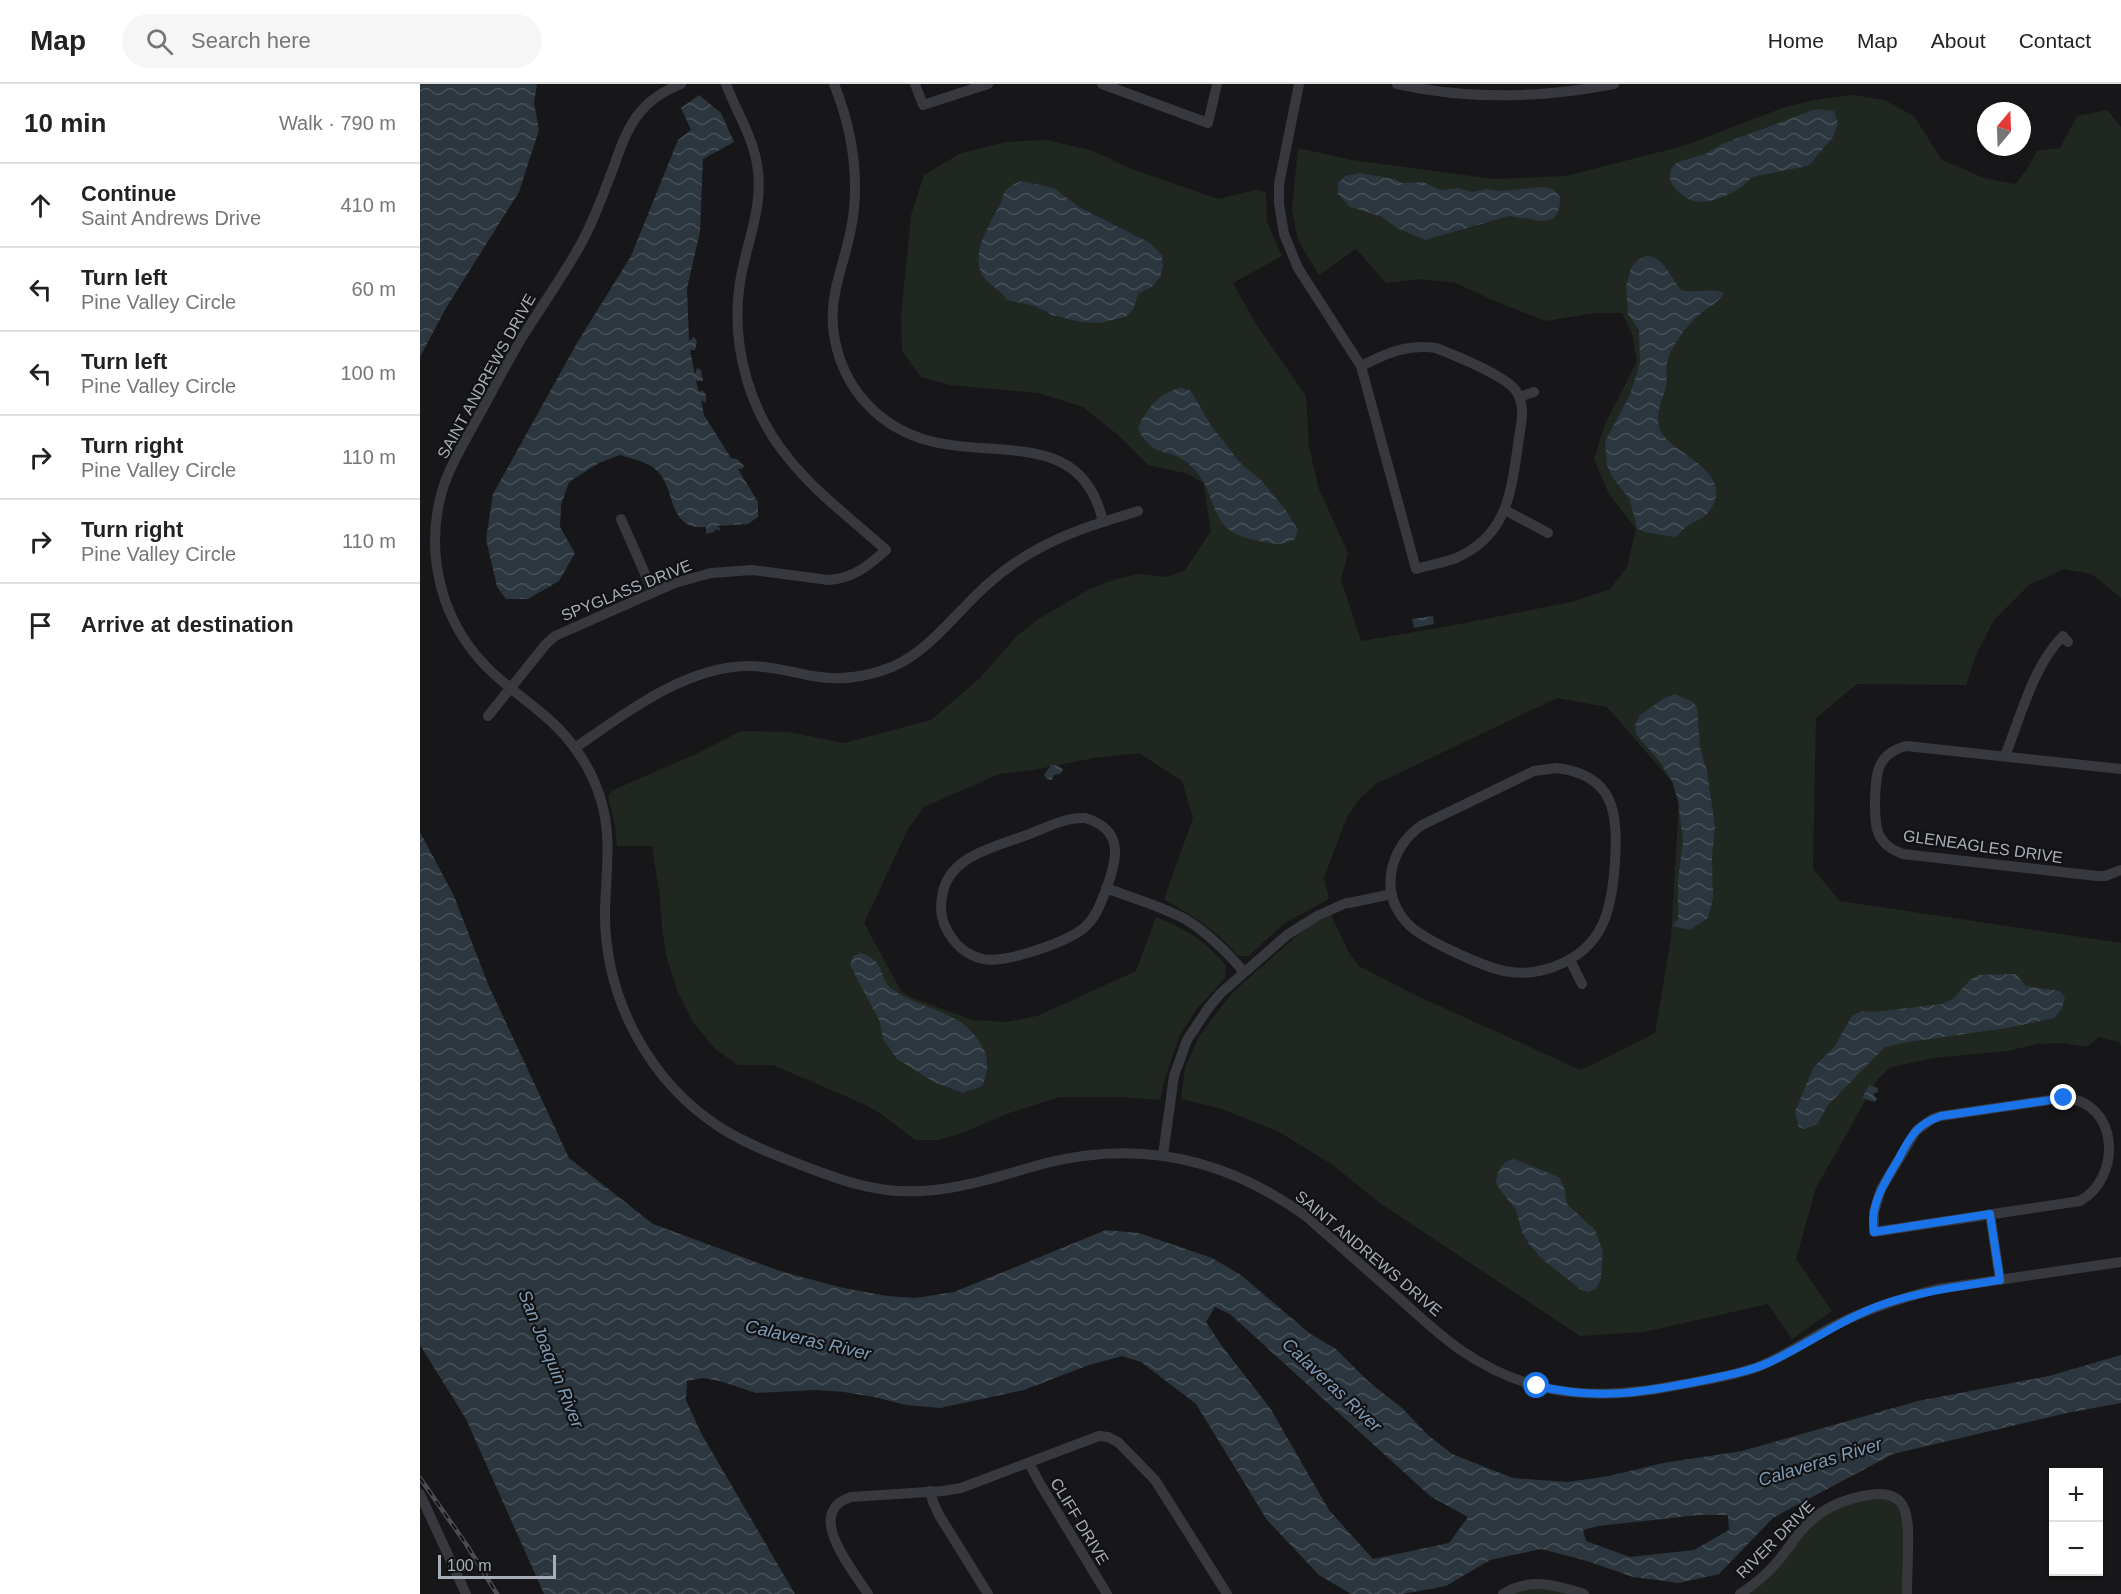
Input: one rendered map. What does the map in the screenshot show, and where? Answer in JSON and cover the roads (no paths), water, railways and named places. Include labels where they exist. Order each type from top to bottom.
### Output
[{"type":"street","name":"SAINT ANDREWS DRIVE","points":[[681,84],[657,96],[630,126],[592,222],[580,245],[515,349],[455,459],[442,491],[435,547],[446,603],[470,648],[482,662],[552,722],[575,748],[596,784],[606,821],[609,860],[605,931],[618,996],[636,1037],[658,1070],[688,1103],[720,1127],[759,1148],[844,1181],[884,1190],[906,1192],[956,1187],[1071,1157],[1118,1152],[1162,1155],[1216,1167],[1268,1190],[1307,1217],[1443,1337],[1461,1350],[1516,1379],[1537,1386],[1570,1392],[1625,1394],[1734,1374],[1771,1362],[1834,1325],[1885,1303],[1936,1289],[2121,1262]]},
{"type":"street","name":"SPYGLASS DRIVE","points":[[488,716],[555,636],[653,592],[694,577],[731,570],[772,571],[829,580],[840,579],[850,577],[866,568],[886,550],[790,460],[765,425],[748,385],[740,347],[737,308],[743,266],[756,217],[759,184],[754,149],[726,84]]},
{"type":"street","points":[[834,84],[848,125],[855,175],[852,228],[836,289],[833,312],[837,349],[848,378],[876,413],[889,423],[918,438],[945,444],[1039,453],[1064,464],[1083,480],[1091,491],[1103,522]]},
{"type":"street","points":[[915,84],[923,105],[988,84]]},
{"type":"street","points":[[1102,84],[1208,123],[1217,84]]},
{"type":"street","points":[[1299,84],[1280,170],[1281,221],[1290,252],[1361,366],[1416,569],[1453,559],[1477,546],[1494,529],[1505,510],[1512,487],[1522,412],[1519,397],[1505,380],[1436,348],[1424,346],[1403,348],[1361,366]]},
{"type":"street","points":[[1397,84],[1439,92],[1503,96],[1562,93],[1614,84]]},
{"type":"street","points":[[1519,397],[1534,392]]},
{"type":"street","points":[[1505,510],[1548,533]]},
{"type":"street","points":[[575,748],[651,697],[715,670],[766,666],[812,676],[846,678],[880,672],[923,647],[976,594],[1010,566],[1056,539],[1138,511]]},
{"type":"street","points":[[621,519],[653,592]]},
{"type":"street","points":[[2005,756],[2042,662],[2063,636],[2068,642]]},
{"type":"street","name":"GLENEAGLES DRIVE","points":[[2121,769],[1915,746],[1899,748],[1882,761],[1876,777],[1875,820],[1879,835],[1888,847],[1903,854],[2097,876],[2105,876],[2121,870]]},
{"type":"street","points":[[1557,768],[1578,772],[1597,784],[1605,793],[1614,812],[1617,834],[1610,908],[1598,933],[1581,952],[1570,960],[1553,967],[1528,973],[1490,967],[1416,932],[1400,914],[1392,894],[1391,873],[1398,850],[1412,832],[1534,771],[1557,768]]},
{"type":"street","points":[[1077,818],[1093,820],[1100,824],[1112,838],[1115,846],[1115,863],[1106,888],[1092,919],[1077,933],[1000,960],[980,958],[962,949],[949,934],[941,915],[942,893],[946,881],[952,872],[967,859],[1077,818]]},
{"type":"street","points":[[1106,888],[1185,920],[1214,940],[1244,972]]},
{"type":"street","points":[[1162,1155],[1174,1076],[1188,1040],[1209,1007],[1287,934],[1317,916],[1346,903],[1392,894]]},
{"type":"street","points":[[1570,960],[1582,984]]},
{"type":"street","points":[[2064,1098],[2084,1101],[2101,1111],[2108,1119],[2116,1136],[2118,1158],[2112,1176],[2100,1190],[2079,1201],[1990,1214],[1874,1232],[1873,1230],[1874,1212],[1881,1189],[1911,1138],[1932,1119],[2064,1098]]},
{"type":"street","points":[[1990,1214],[2000,1280]]},
{"type":"street","points":[[868,1594],[831,1535],[832,1513],[840,1502],[851,1497],[961,1488],[1099,1437],[1108,1437],[1118,1442],[1148,1471],[1164,1492],[1227,1594]]},
{"type":"street","name":"CLIFF DRIVE","points":[[1029,1463],[1107,1594]]},
{"type":"street","points":[[930,1491],[939,1515],[988,1594]]},
{"type":"street","points":[[420,1494],[466,1594]]},
{"type":"street","name":"RIVER DRIVE","points":[[1740,1594],[1778,1562],[1804,1527],[1825,1510],[1841,1502],[1871,1494],[1889,1495],[1900,1502],[1908,1517],[1907,1594]]},
{"type":"street","points":[[1503,1594],[1521,1586],[1538,1583],[1559,1586],[1584,1594]]},
{"type":"water","points":[[420,84],[537,84],[534,103],[539,130],[519,192],[446,308],[420,357]]},
{"type":"water","points":[[699,95],[721,113],[734,142],[703,159],[700,232],[687,288],[689,341],[694,337],[697,341],[695,350],[690,350],[695,374],[697,368],[701,370],[703,381],[696,381],[699,392],[702,390],[706,395],[706,403],[701,400],[704,415],[731,458],[737,459],[744,466],[738,469],[758,502],[758,517],[748,524],[716,526],[720,528],[720,531],[716,529],[706,534],[706,527],[693,526],[684,522],[678,515],[667,486],[655,469],[643,462],[620,455],[599,463],[569,482],[561,505],[560,527],[575,553],[559,581],[528,599],[506,599],[497,587],[486,539],[493,494],[577,343],[631,256],[678,140],[691,130],[681,108]]},
{"type":"water","points":[[1816,109],[1834,111],[1838,124],[1833,137],[1807,166],[1752,177],[1729,194],[1702,202],[1680,194],[1671,182],[1672,168],[1678,162],[1705,154],[1722,144]]},
{"type":"water","points":[[1360,173],[1394,179],[1402,183],[1423,182],[1441,190],[1458,188],[1472,192],[1487,189],[1501,191],[1540,187],[1553,189],[1560,197],[1559,207],[1553,219],[1541,221],[1509,216],[1425,240],[1397,228],[1380,216],[1350,207],[1338,194],[1338,183],[1345,176]]},
{"type":"water","points":[[1021,181],[1054,188],[1079,207],[1150,243],[1162,255],[1163,266],[1160,277],[1153,286],[1138,294],[1133,310],[1125,317],[1100,323],[1081,322],[1052,315],[1035,306],[1007,300],[983,276],[979,267],[979,258],[987,228],[1006,191],[1010,186]]},
{"type":"water","points":[[1647,256],[1663,264],[1681,290],[1724,293],[1685,330],[1675,344],[1667,364],[1667,384],[1658,414],[1660,431],[1667,440],[1708,473],[1714,482],[1716,493],[1713,505],[1707,514],[1674,537],[1645,532],[1637,528],[1630,500],[1613,478],[1607,465],[1605,441],[1630,395],[1640,363],[1639,330],[1628,314],[1626,286],[1631,268],[1638,260]]},
{"type":"water","points":[[1182,388],[1191,391],[1210,424],[1242,465],[1261,480],[1285,509],[1298,530],[1295,539],[1281,544],[1269,543],[1241,536],[1229,529],[1215,510],[1200,476],[1189,464],[1175,455],[1156,449],[1144,439],[1138,429],[1149,408],[1167,393]]},
{"type":"water","points":[[1433,616],[1434,624],[1414,628],[1412,619]]},
{"type":"water","points":[[1675,694],[1693,702],[1697,707],[1700,748],[1707,771],[1715,827],[1712,858],[1713,899],[1708,918],[1690,930],[1672,926],[1678,919],[1678,879],[1683,841],[1678,801],[1672,781],[1660,762],[1636,734],[1635,725],[1640,715],[1663,699]]},
{"type":"water","points":[[1051,765],[1059,766],[1063,770],[1060,774],[1054,775],[1052,780],[1047,779],[1044,775]]},
{"type":"water","points":[[420,832],[454,896],[488,984],[569,1158],[653,1224],[780,1271],[839,1287],[887,1296],[915,1298],[954,1292],[1106,1230],[1139,1233],[1212,1258],[1241,1275],[1309,1333],[1336,1349],[1369,1382],[1402,1408],[1428,1435],[1452,1454],[1513,1478],[1568,1482],[1609,1476],[1663,1463],[1742,1451],[1918,1401],[2049,1376],[2121,1355],[2121,1403],[2067,1413],[1893,1454],[1773,1518],[1719,1574],[1679,1583],[1633,1577],[1584,1560],[1541,1549],[1490,1560],[1446,1586],[1402,1594],[1351,1594],[1319,1575],[1267,1520],[1196,1404],[1141,1362],[1122,1356],[1089,1365],[1024,1390],[940,1408],[906,1405],[844,1392],[815,1390],[756,1393],[703,1378],[687,1381],[686,1400],[701,1433],[795,1594],[544,1594],[466,1419],[420,1345]],"holes":[[[1215,1307],[1230,1314],[1430,1496],[1468,1517],[1449,1543],[1373,1559],[1329,1510],[1270,1408],[1206,1322]],[[1699,1515],[1728,1515],[1729,1530],[1694,1550],[1630,1557],[1586,1541],[1583,1530],[1598,1526]]]},
{"type":"water","points":[[861,953],[875,961],[888,986],[893,990],[953,1018],[973,1034],[985,1051],[987,1062],[987,1071],[982,1086],[963,1093],[934,1082],[897,1059],[883,1039],[880,1022],[850,965],[853,956]]},
{"type":"water","points":[[2016,974],[2026,986],[2060,991],[2065,998],[2062,1008],[2054,1018],[2007,1028],[1885,1047],[1828,1105],[1818,1123],[1805,1129],[1799,1127],[1795,1112],[1813,1068],[1834,1047],[1852,1016],[1862,1011],[1873,1012],[1942,1004],[1953,999],[1970,980],[1978,975]]},
{"type":"water","points":[[1869,1085],[1878,1088],[1878,1092],[1873,1094],[1877,1099],[1875,1102],[1862,1098]]},
{"type":"water","points":[[1514,1159],[1559,1177],[1564,1187],[1567,1204],[1595,1230],[1603,1252],[1601,1278],[1596,1289],[1588,1292],[1580,1289],[1542,1259],[1529,1244],[1522,1232],[1516,1210],[1496,1184],[1500,1168],[1506,1162]]},
{"type":"railway","points":[[420,1478],[466,1544],[497,1594]]},
{"type":"water label","name":"Calaveras River","points":[[808,1340]]},
{"type":"water label","name":"San Joaquin River","points":[[551,1359]]},
{"type":"water label","name":"Calaveras River","points":[[1332,1385]]},
{"type":"water label","name":"Calaveras River","points":[[1820,1462]]}]
